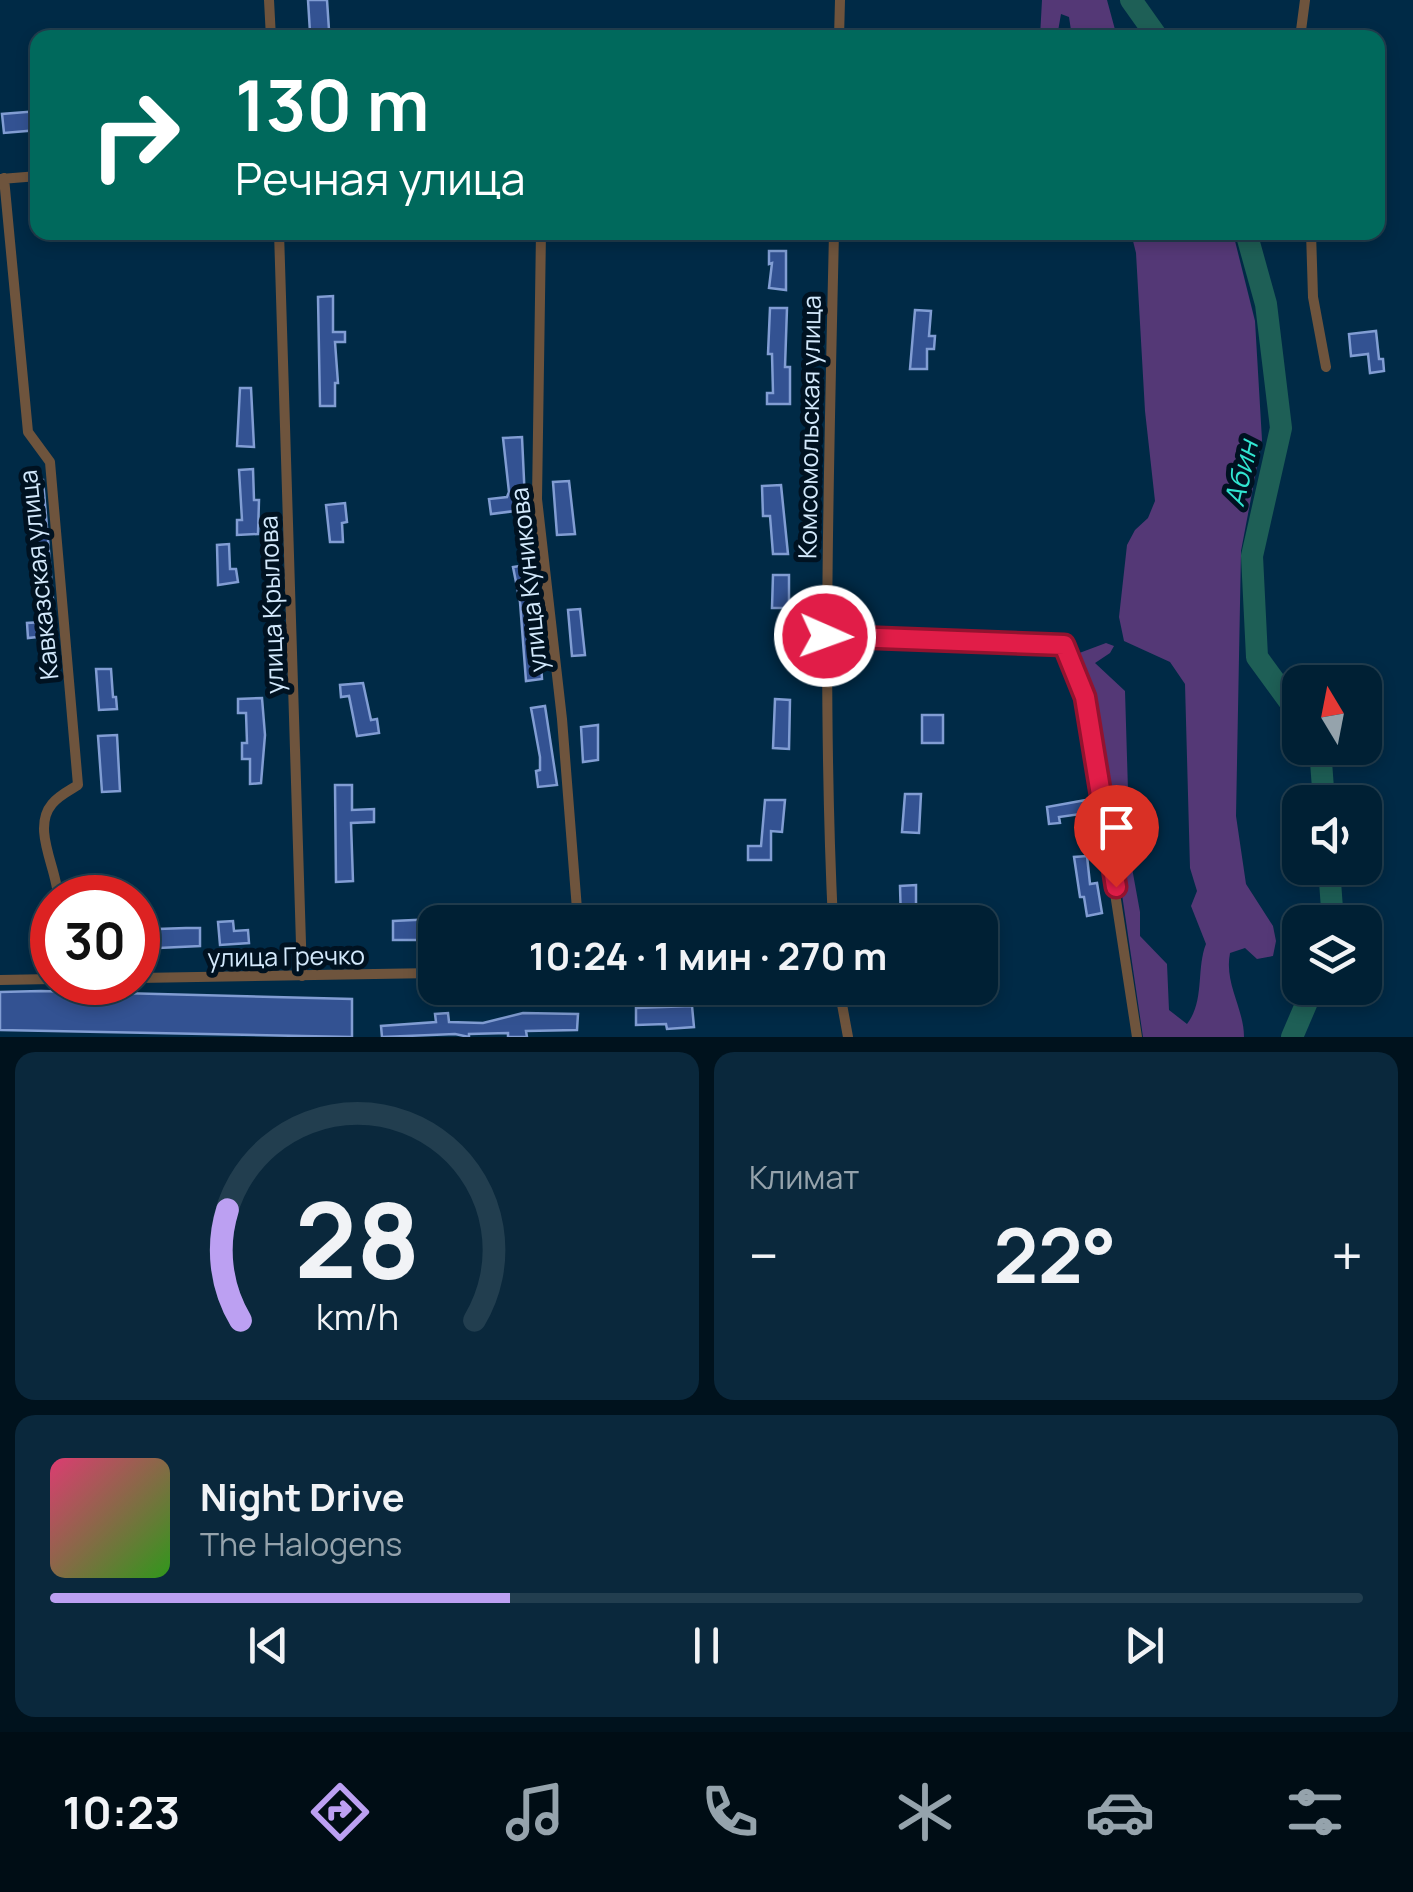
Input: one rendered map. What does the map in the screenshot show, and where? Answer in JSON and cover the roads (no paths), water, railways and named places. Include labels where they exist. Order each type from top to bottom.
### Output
[{"type":"street","points":[[269,0],[271,30]]},
{"type":"street","points":[[839,30],[840,0]]},
{"type":"street","points":[[1301,30],[1305,0]]},
{"type":"street","points":[[2,179],[30,177]]},
{"type":"street","name":"Кавказская улица","points":[[2,179],[28,432],[50,462],[78,784],[52,803],[44,817],[53,875]]},
{"type":"street","name":"улица Крылова","points":[[279,240],[302,976]]},
{"type":"street","name":"улица Куникова","points":[[540,240],[537,499],[562,719],[577,905]]},
{"type":"street","name":"Комсомольская улица","points":[[833,905],[825,636],[834,240]]},
{"type":"street","points":[[1312,240],[1313,297],[1326,366]]},
{"type":"street","points":[[825,636],[1064,645],[1085,697],[1137,1037]]},
{"type":"street","name":"улица Гречко","points":[[160,978],[418,973]]},
{"type":"street","points":[[0,980],[30,979]]},
{"type":"street","points":[[842,1005],[848,1037]]},
{"type":"waterway","name":"Абин","points":[[1131,0],[1152,30]]},
{"type":"waterway","name":"Абин","points":[[1248,240],[1266,304],[1281,428],[1252,556],[1257,657],[1282,691]]},
{"type":"waterway","name":"Абин","points":[[1321,765],[1323,785]]},
{"type":"waterway","name":"Абин","points":[[1330,885],[1332,905]]},
{"type":"waterway","name":"Абин","points":[[1292,1037],[1306,1005]]}]
